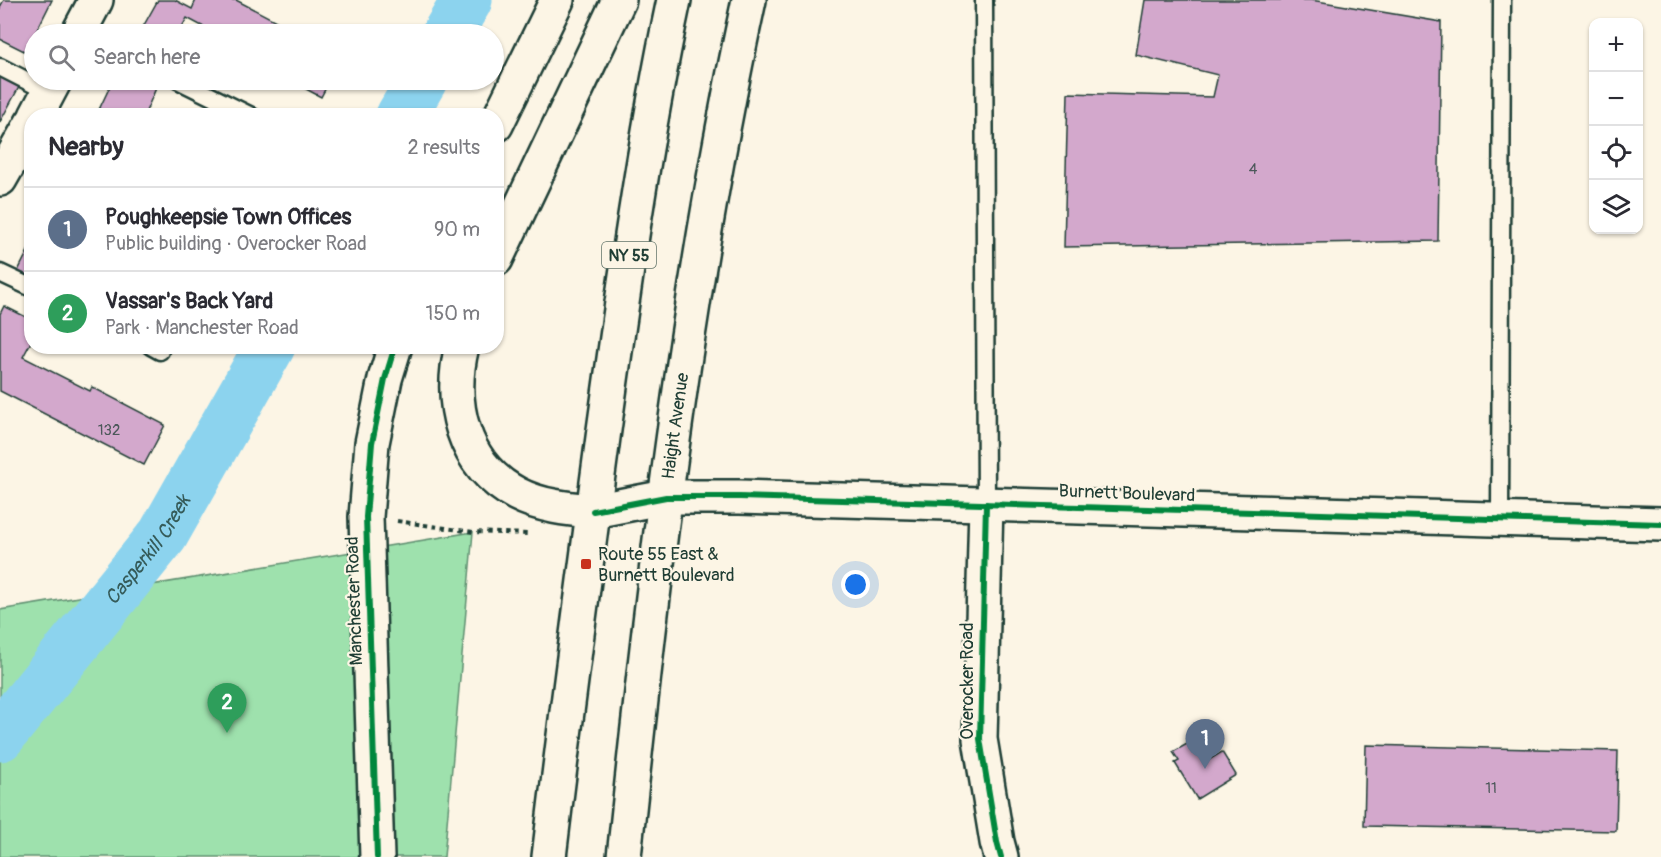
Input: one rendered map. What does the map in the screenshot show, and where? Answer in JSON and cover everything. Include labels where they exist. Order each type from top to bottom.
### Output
[{"type":"main road","points":[[86,24],[96,0]]},
{"type":"main road","points":[[504,109],[557,0]]},
{"type":"main road","points":[[504,242],[619,0]]},
{"type":"main road","name":"NY 55","points":[[549,857],[593,511],[635,216],[674,0]]},
{"type":"main road","name":"Haight Avenue","points":[[624,857],[666,497],[704,231],[728,98],[749,0]]},
{"type":"main road","points":[[0,178],[24,137]]},
{"type":"main road","name":"Manchester Road","points":[[377,857],[366,517],[372,442],[393,354]]},
{"type":"main road","name":"Burnett Boulevard","points":[[461,354],[457,379],[458,416],[476,456],[488,471],[516,494],[549,505],[593,511],[666,497],[740,497],[1661,524]]},
{"type":"main road","name":"Overocker Road","points":[[986,504],[980,740],[1001,857]]},
{"type":"lane","points":[[984,0],[986,504]]},
{"type":"lane","points":[[1500,519],[1502,0]]},
{"type":"lane","points":[[0,67],[24,82]]},
{"type":"lane","points":[[198,90],[235,108]]},
{"type":"lane","points":[[0,273],[24,284]]},
{"type":"path","points":[[387,519],[473,532],[536,534]]},
{"type":"green space","points":[[473,532],[444,857],[0,857],[0,610]]},
{"type":"building","points":[[4,0],[52,0],[40,24],[24,24],[24,51],[0,39],[0,7]]},
{"type":"building","points":[[158,0],[175,0],[192,9],[196,0],[236,0],[278,22],[277,24],[198,24],[187,18],[184,24],[145,24]]},
{"type":"building","points":[[1145,0],[1311,0],[1441,22],[1438,241],[1064,247],[1068,93],[1213,97],[1218,75],[1136,55]]},
{"type":"building","points":[[0,77],[19,87],[0,122]]},
{"type":"building","points":[[108,90],[155,90],[147,108],[100,108]]},
{"type":"building","points":[[308,90],[325,90],[321,97]]},
{"type":"building","points":[[24,259],[24,278],[16,275]]},
{"type":"building","points":[[4,306],[24,316],[23,357],[90,391],[92,387],[165,425],[144,465],[0,391],[0,314]]},
{"type":"building","points":[[1194,740],[1207,761],[1222,752],[1236,775],[1197,799],[1175,763],[1179,761],[1173,752]]},
{"type":"building","points":[[1366,745],[1618,751],[1616,831],[1364,826]]},
{"type":"waterway","name":"Casperkill Creek","points":[[453,24],[467,0]]},
{"type":"waterway","name":"Casperkill Creek","points":[[406,108],[416,90]]},
{"type":"waterway","name":"Casperkill Creek","points":[[0,736],[163,535],[265,354]]},
{"type":"cycle path","points":[[377,857],[366,517],[372,443],[393,354]]},
{"type":"cycle path","points":[[593,511],[666,497],[740,497],[1661,524]]},
{"type":"cycle path","points":[[986,504],[980,739],[1001,857]]},
{"type":"place","name":"Route 55 East & Burnett Boulevard","points":[[586,564]]},
{"type":"place","name":"Vassar's Back Yard","points":[[227,733]]},
{"type":"place","name":"Poughkeepsie Town Offices","points":[[1205,769]]}]
